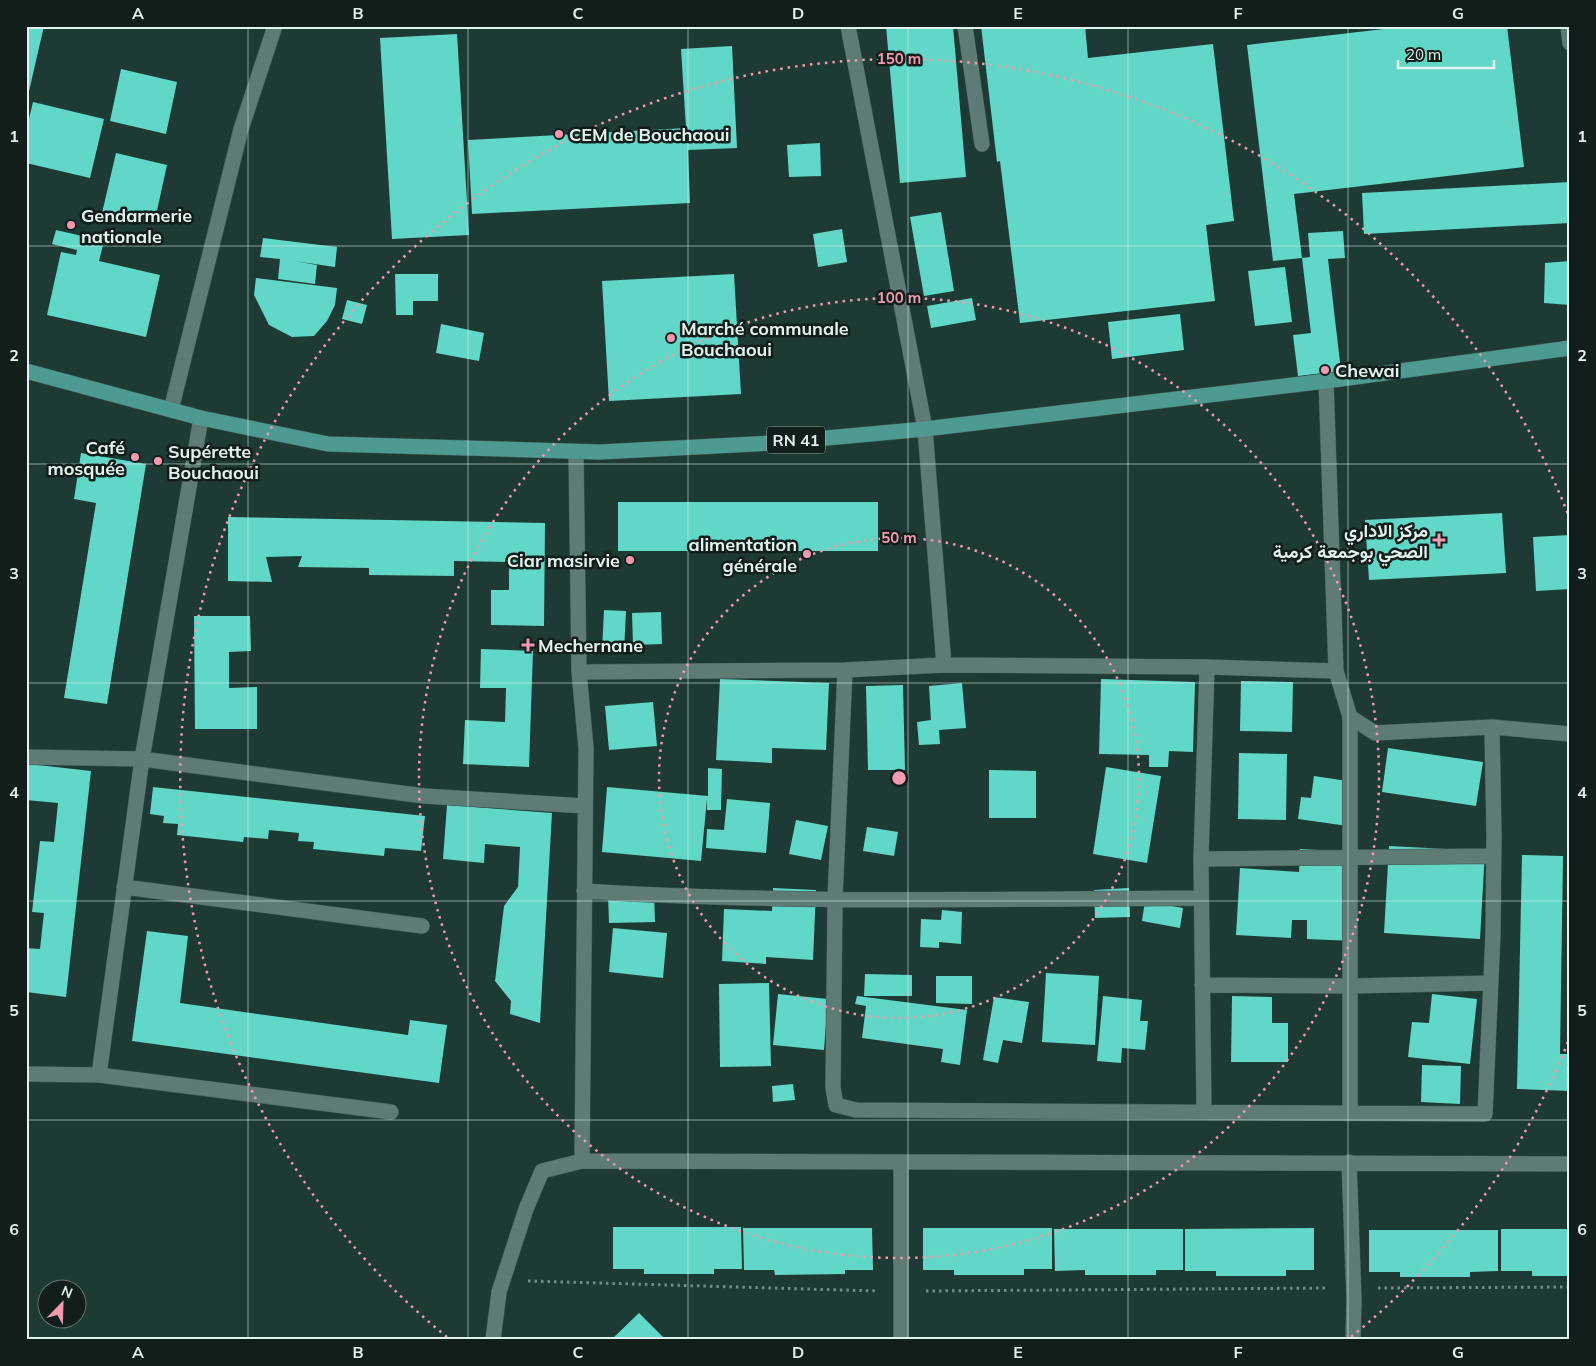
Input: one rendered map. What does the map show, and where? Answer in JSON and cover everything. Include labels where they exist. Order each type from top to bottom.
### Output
[{"type":"main road","name":"RN 41","points":[[26,371],[201,418],[328,444],[600,452],[772,443],[925,429],[1326,381],[1570,348]]},
{"type":"street","points":[[171,410],[241,129],[274,26]]},
{"type":"street","points":[[848,26],[925,429],[944,665]]},
{"type":"street","points":[[966,26],[982,144]]},
{"type":"street","points":[[1568,26],[1570,43]]},
{"type":"street","points":[[1326,381],[1336,671],[1350,717],[1350,1113]]},
{"type":"street","points":[[99,1075],[142,759],[201,418]]},
{"type":"street","points":[[576,452],[579,672],[586,748],[582,1161]]},
{"type":"street","points":[[579,672],[845,670],[944,665],[1207,667],[1336,671]]},
{"type":"street","points":[[1204,1112],[1201,859],[1207,667]]},
{"type":"street","points":[[845,670],[835,899],[833,1088],[836,1105],[856,1110],[1485,1114],[1494,856],[1492,727]]},
{"type":"street","points":[[1350,717],[1375,733],[1492,727],[1570,734]]},
{"type":"street","points":[[26,757],[142,759],[424,796],[585,806]]},
{"type":"street","points":[[1201,859],[1494,856]]},
{"type":"street","points":[[124,887],[422,926]]},
{"type":"street","points":[[584,891],[675,897],[835,899],[1201,898]]},
{"type":"street","points":[[1202,985],[1350,986],[1491,983]]},
{"type":"street","points":[[26,1074],[99,1075],[391,1112]]},
{"type":"street","points":[[492,1340],[499,1292],[526,1209],[542,1171],[582,1161],[1570,1164]]},
{"type":"street","points":[[900,1162],[901,1340]]},
{"type":"street","points":[[1349,1162],[1353,1340]]},
{"type":"path","points":[[503,1280],[901,1291],[1570,1287]]},
{"type":"building","points":[[26,26],[44,26],[27,100],[26,100]]},
{"type":"building","points":[[886,26],[953,26],[966,177],[900,183]]},
{"type":"building","points":[[981,26],[1085,26],[1088,58],[1213,44],[1234,221],[1206,225],[1215,301],[1020,323],[1000,161],[997,162]]},
{"type":"building","points":[[1410,26],[1507,26],[1524,167],[1294,194],[1302,258],[1273,261],[1247,45]]},
{"type":"building","points":[[457,34],[469,235],[392,239],[380,38]]},
{"type":"building","points":[[732,46],[737,148],[688,150],[690,203],[472,214],[468,140],[686,128],[681,49]]},
{"type":"building","points":[[121,69],[177,82],[166,134],[110,121]]},
{"type":"building","points":[[33,102],[104,119],[90,178],[26,163],[26,131]]},
{"type":"building","points":[[820,143],[821,176],[789,177],[787,145]]},
{"type":"building","points":[[116,153],[167,165],[154,224],[102,213]]},
{"type":"building","points":[[1570,182],[1570,223],[1364,234],[1362,193]]},
{"type":"building","points":[[941,212],[954,291],[924,296],[910,217]]},
{"type":"building","points":[[842,229],[847,262],[818,267],[813,234]]},
{"type":"building","points":[[56,230],[104,241],[99,261],[160,275],[146,337],[47,315],[61,252],[76,255],[77,250],[52,244]]},
{"type":"building","points":[[1343,231],[1345,258],[1328,259],[1341,371],[1298,376],[1293,335],[1311,333],[1302,258],[1310,257],[1308,233]]},
{"type":"building","points":[[263,238],[337,247],[335,267],[294,261],[317,265],[315,284],[278,279],[280,259],[260,257]]},
{"type":"building","points":[[1570,261],[1570,305],[1544,303],[1545,263]]},
{"type":"building","points":[[1285,267],[1292,322],[1255,326],[1248,271]]},
{"type":"building","points":[[395,274],[438,274],[438,301],[413,301],[413,315],[396,315]]},
{"type":"building","name":"Marché communale Bouchaoui","points":[[734,274],[741,394],[609,401],[602,281]]},
{"type":"building","points":[[256,278],[337,288],[335,305],[327,321],[314,336],[292,337],[269,325],[254,295]]},
{"type":"building","points":[[972,298],[976,320],[931,328],[927,306]]},
{"type":"building","points":[[347,300],[367,305],[362,324],[342,319]]},
{"type":"building","points":[[1180,314],[1184,350],[1112,359],[1108,322]]},
{"type":"building","points":[[441,324],[484,333],[479,361],[436,353]]},
{"type":"building","points":[[81,453],[146,464],[107,704],[64,698],[96,503],[74,499]]},
{"type":"building","points":[[618,502],[878,502],[878,551],[618,551]]},
{"type":"building","points":[[1502,513],[1506,573],[1369,580],[1365,520]]},
{"type":"building","points":[[228,517],[545,523],[544,626],[491,625],[491,590],[509,590],[509,562],[454,561],[454,576],[369,575],[369,568],[298,567],[302,556],[266,557],[272,582],[228,581]]},
{"type":"building","points":[[1570,535],[1570,589],[1536,591],[1533,537]]},
{"type":"building","points":[[604,610],[626,611],[624,651],[602,651]]},
{"type":"building","points":[[661,612],[662,644],[633,645],[632,613]]},
{"type":"building","points":[[194,616],[250,616],[251,651],[229,652],[229,688],[257,687],[257,729],[195,729]]},
{"type":"building","points":[[481,649],[533,651],[529,767],[463,764],[465,720],[505,722],[506,688],[480,688]]},
{"type":"building","points":[[720,679],[829,683],[826,750],[772,748],[772,763],[716,760]]},
{"type":"building","points":[[1101,679],[1195,682],[1193,752],[1169,751],[1168,767],[1149,767],[1149,755],[1099,754]]},
{"type":"building","points":[[1241,681],[1293,682],[1292,732],[1240,731]]},
{"type":"building","points":[[962,683],[966,728],[939,730],[940,744],[919,745],[917,722],[931,720],[929,686]]},
{"type":"building","points":[[903,685],[905,770],[868,770],[866,686]]},
{"type":"building","points":[[653,702],[657,746],[609,750],[605,706]]},
{"type":"building","points":[[1388,748],[1483,762],[1476,806],[1382,792]]},
{"type":"building","points":[[1239,753],[1287,754],[1286,820],[1238,819]]},
{"type":"building","points":[[29,764],[91,771],[66,997],[26,992],[26,948],[40,949],[44,913],[32,912],[40,841],[54,842],[58,803],[26,800]]},
{"type":"building","points":[[1106,767],[1161,776],[1147,863],[1093,854]]},
{"type":"building","points":[[708,768],[722,769],[721,810],[707,810],[707,799],[701,861],[602,852],[607,787],[708,796]]},
{"type":"building","points":[[989,770],[1036,771],[1036,818],[989,818]]},
{"type":"building","points":[[1314,776],[1354,782],[1348,826],[1298,819],[1301,797],[1311,798]]},
{"type":"building","points":[[153,787],[425,816],[421,851],[385,848],[384,856],[313,849],[314,842],[298,841],[299,833],[269,830],[268,839],[244,837],[243,842],[177,835],[178,824],[163,823],[164,816],[150,814]]},
{"type":"building","points":[[727,799],[770,803],[766,853],[706,848],[707,829],[724,830]]},
{"type":"building","points":[[447,805],[552,813],[540,1023],[510,1014],[511,1001],[495,981],[504,906],[518,887],[520,847],[485,844],[484,863],[443,859]]},
{"type":"building","points":[[796,820],[828,826],[821,860],[789,854]]},
{"type":"building","points":[[867,827],[898,832],[894,856],[863,851]]},
{"type":"building","points":[[1389,846],[1485,851],[1480,939],[1384,933]]},
{"type":"building","points":[[1300,849],[1357,852],[1353,941],[1307,939],[1307,920],[1292,920],[1291,938],[1236,935],[1240,868],[1299,872]]},
{"type":"building","points":[[1522,855],[1563,856],[1560,1054],[1570,1054],[1570,1091],[1517,1089]]},
{"type":"building","points":[[773,888],[816,890],[813,960],[766,957],[766,964],[722,961],[724,909],[772,911]]},
{"type":"building","points":[[1129,888],[1130,917],[1095,918],[1094,890]]},
{"type":"building","points":[[654,893],[655,922],[609,923],[608,895]]},
{"type":"building","points":[[1145,901],[1183,908],[1180,928],[1142,921]]},
{"type":"building","points":[[942,910],[962,912],[961,944],[939,942],[939,948],[920,947],[921,919],[941,920]]},
{"type":"building","points":[[613,928],[667,933],[663,978],[609,972]]},
{"type":"building","points":[[147,931],[188,936],[180,1003],[408,1035],[410,1020],[447,1025],[439,1083],[132,1041]]},
{"type":"building","points":[[1046,973],[1099,976],[1095,1045],[1042,1042]]},
{"type":"building","points":[[865,974],[912,975],[912,996],[864,996]]},
{"type":"building","points":[[936,976],[972,976],[972,1004],[936,1003]]},
{"type":"building","points":[[769,983],[771,1066],[720,1067],[719,984]]},
{"type":"building","points":[[778,994],[828,999],[824,1050],[773,1045]]},
{"type":"building","points":[[1432,994],[1477,999],[1470,1064],[1408,1057],[1412,1022],[1429,1023]]},
{"type":"building","points":[[857,996],[967,1010],[960,1065],[941,1062],[943,1049],[862,1038],[866,1006],[855,1004]]},
{"type":"building","points":[[1103,996],[1142,1000],[1140,1021],[1148,1021],[1145,1050],[1122,1048],[1121,1063],[1097,1061]]},
{"type":"building","points":[[1232,996],[1272,997],[1272,1023],[1288,1023],[1288,1062],[1231,1062]]},
{"type":"building","points":[[994,997],[1029,1002],[1022,1043],[1003,1040],[998,1063],[983,1060]]},
{"type":"building","points":[[1422,1065],[1461,1066],[1460,1104],[1421,1102]]},
{"type":"building","points":[[793,1084],[795,1100],[773,1102],[772,1086]]},
{"type":"building","points":[[613,1227],[741,1227],[742,1269],[714,1269],[714,1274],[644,1274],[644,1269],[613,1269]]},
{"type":"building","points":[[743,1228],[872,1228],[873,1270],[845,1270],[845,1274],[775,1275],[774,1270],[744,1270]]},
{"type":"building","points":[[923,1228],[1052,1228],[1052,1269],[1024,1269],[1024,1275],[954,1275],[954,1270],[923,1270]]},
{"type":"building","points":[[1314,1228],[1314,1270],[1286,1270],[1286,1276],[1216,1276],[1216,1271],[1185,1271],[1185,1229]]},
{"type":"building","points":[[1054,1229],[1183,1229],[1183,1270],[1156,1270],[1156,1275],[1085,1275],[1085,1270],[1055,1271]]},
{"type":"building","points":[[1501,1229],[1570,1229],[1570,1276],[1532,1276],[1532,1271],[1501,1271]]},
{"type":"building","points":[[1369,1230],[1498,1230],[1498,1271],[1470,1272],[1470,1277],[1400,1277],[1400,1272],[1369,1272]]},
{"type":"building","points":[[639,1313],[666,1340],[611,1340]]},
{"type":"place","name":"CEM de Bouchaoui","points":[[559,134]]},
{"type":"place","name":"Gendarmerie nationale","points":[[71,225]]},
{"type":"place","name":"Marché communale Bouchaoui","points":[[671,338]]},
{"type":"place","name":"Chewai","points":[[1325,370]]},
{"type":"place","name":"Café mosquée","points":[[135,457]]},
{"type":"place","name":"Supérette Bouchaoui","points":[[158,461]]},
{"type":"place","name":"مركز الاداري الصحي بوجمعة كرمية","points":[[1439,540]]},
{"type":"place","name":"alimentation générale","points":[[807,554]]},
{"type":"place","name":"Ciar masirvie","points":[[630,560]]},
{"type":"place","name":"Mechernane","points":[[528,645]]}]
